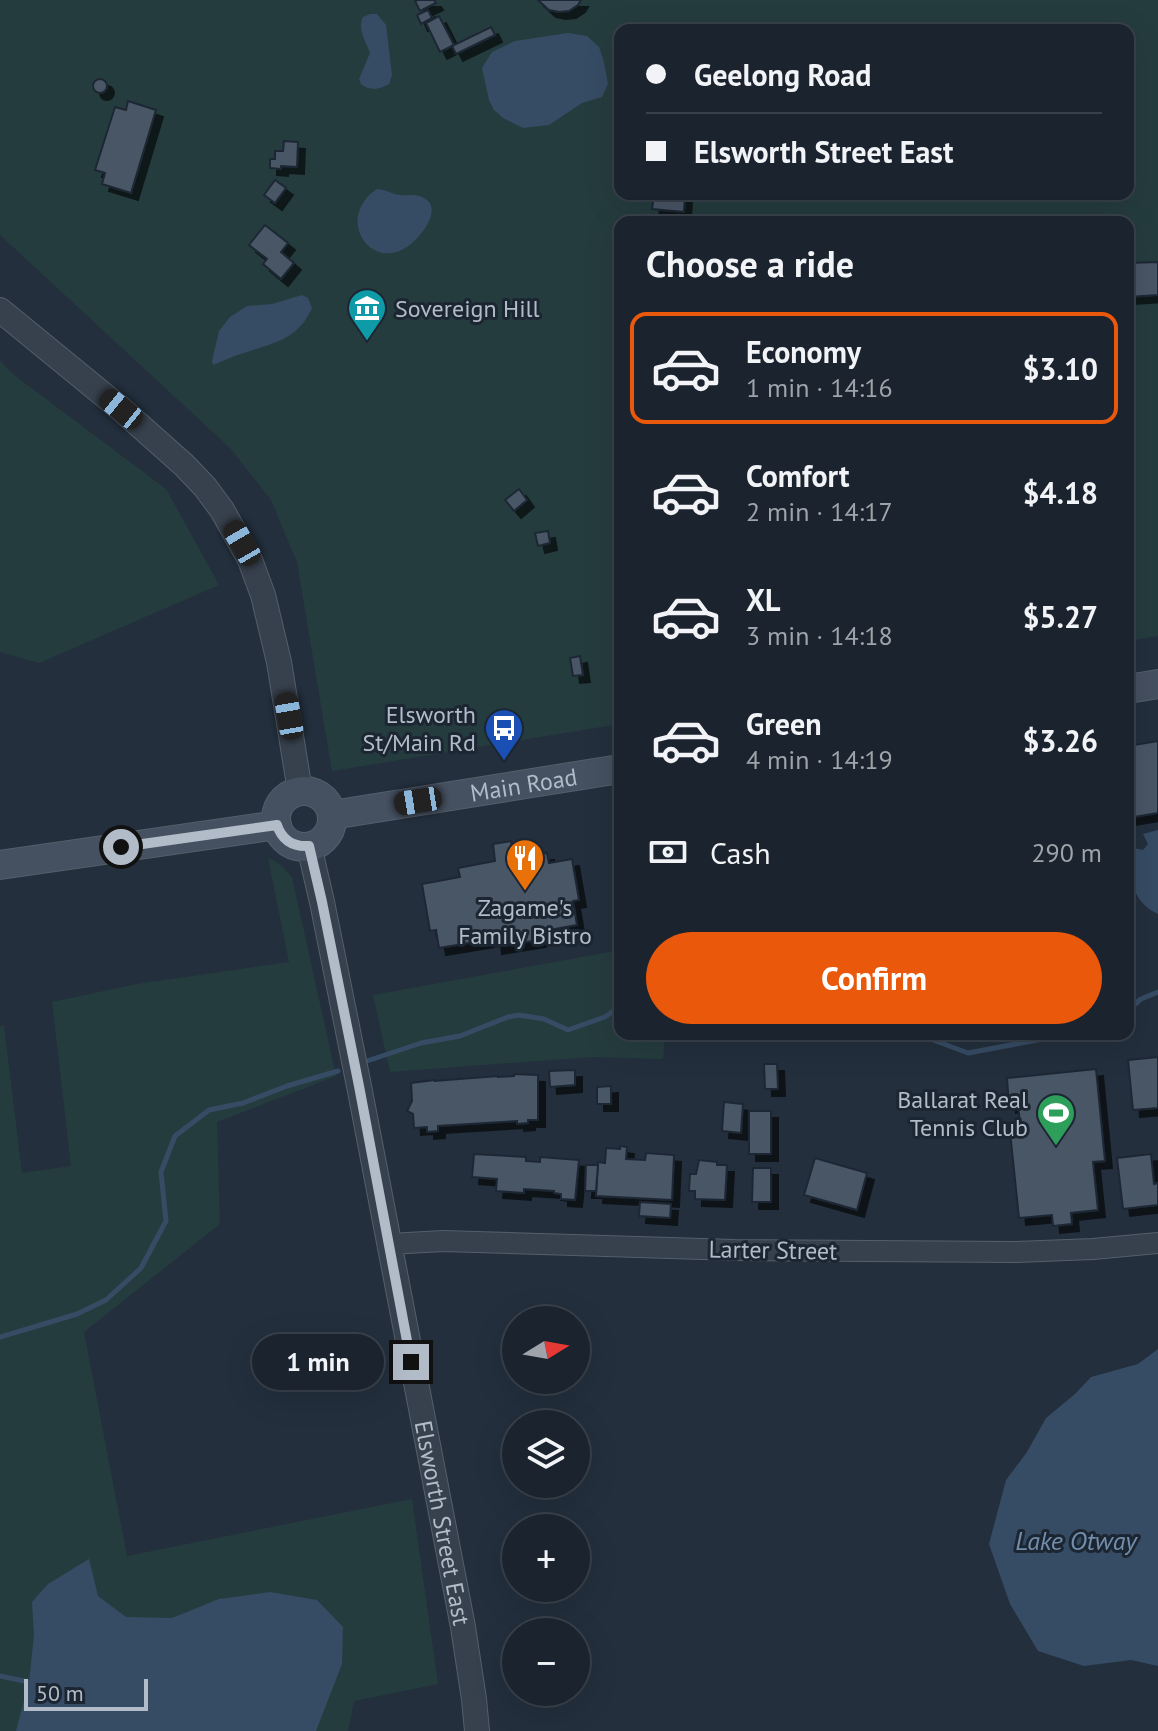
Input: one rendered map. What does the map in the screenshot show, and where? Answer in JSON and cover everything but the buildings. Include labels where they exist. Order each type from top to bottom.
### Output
[{"type":"main road","points":[[1134,688],[1158,684]]},
{"type":"main road","name":"Main Road","points":[[332,815],[614,770]]},
{"type":"main road","points":[[300,791],[311,791],[321,796],[329,805],[332,815],[332,824],[326,835],[317,844],[309,846],[291,844],[282,836],[277,825],[281,803],[289,795],[300,791]]},
{"type":"main road","points":[[0,865],[277,825]]},
{"type":"street","points":[[0,310],[184,465],[222,510],[250,560],[266,603],[294,743],[300,791]]},
{"type":"street","name":"Elsworth Street East","points":[[309,846],[345,1015],[469,1660],[477,1731]]},
{"type":"street","name":"Larter Street","points":[[389,1244],[443,1241],[735,1250],[1015,1252],[1158,1243]]},
{"type":"green space","name":"Sovereign Hill","points":[[0,0],[1158,0],[1158,636],[1134,640],[1134,216],[614,216],[614,725],[332,771],[297,562],[271,500],[230,448],[0,235]]},
{"type":"green space","points":[[0,361],[14,375],[166,489],[219,585],[39,663],[0,652]]},
{"type":"green space","points":[[268,858],[280,864],[292,877],[336,1076],[217,1122],[220,1224],[84,1332],[127,1556],[412,1499],[438,1684],[354,1701],[348,1731],[0,1731],[0,1026],[4,1026],[22,1173],[71,1166],[52,1002],[137,984],[289,962]]},
{"type":"green space","points":[[614,951],[614,1040],[665,1040],[663,1059],[592,1057],[390,1072],[373,995]]},
{"type":"water","points":[[377,14],[386,25],[392,75],[389,84],[375,89],[364,86],[359,79],[370,53],[361,22],[363,17]]},
{"type":"water","points":[[568,33],[587,36],[599,47],[608,84],[602,97],[582,103],[549,125],[523,128],[503,118],[489,100],[482,68],[492,52],[515,41]]},
{"type":"water","points":[[377,189],[398,195],[419,196],[430,203],[432,208],[427,226],[403,249],[389,253],[375,250],[365,242],[359,230],[358,216],[364,202]]},
{"type":"water","points":[[302,295],[308,298],[312,308],[292,334],[213,365],[219,331],[230,317],[247,306],[272,304]]},
{"type":"water","points":[[1158,830],[1158,914],[1142,902],[1134,888],[1134,848],[1143,850],[1148,844],[1143,834]]},
{"type":"water","name":"Lake Otway","points":[[1158,1349],[1158,1666],[1131,1660],[1084,1666],[1038,1651],[1010,1604],[989,1544],[1006,1480],[1027,1452],[1046,1418],[1091,1377],[1138,1364]]},
{"type":"water","points":[[89,1559],[98,1596],[126,1617],[172,1618],[219,1599],[270,1592],[317,1600],[343,1627],[342,1664],[316,1731],[16,1731],[29,1682],[34,1635],[32,1602],[48,1584]]},
{"type":"waterway","points":[[1134,1005],[1158,992]]},
{"type":"waterway","points":[[367,1061],[421,1043],[460,1036],[508,1017],[519,1015],[544,1019],[568,1030],[605,1017],[614,1010]]},
{"type":"waterway","points":[[933,1040],[968,1053],[1037,1040]]},
{"type":"waterway","points":[[0,1337],[77,1314],[106,1300],[141,1268],[166,1221],[161,1172],[175,1136],[209,1110],[243,1103],[338,1071]]},
{"type":"waterway","points":[[0,1676],[29,1682]]},
{"type":"place","name":"Sovereign Hill","points":[[367,342]]},
{"type":"place","name":"Elsworth St/Main Rd","points":[[504,762]]},
{"type":"place","name":"Zagame's Family Bistro","points":[[525,892]]},
{"type":"place","name":"Ballarat Real Tennis Club","points":[[1056,1147]]},
{"type":"route","points":[[121,847],[277,825],[282,836],[291,844],[309,846],[359,1086],[411,1362]]}]
